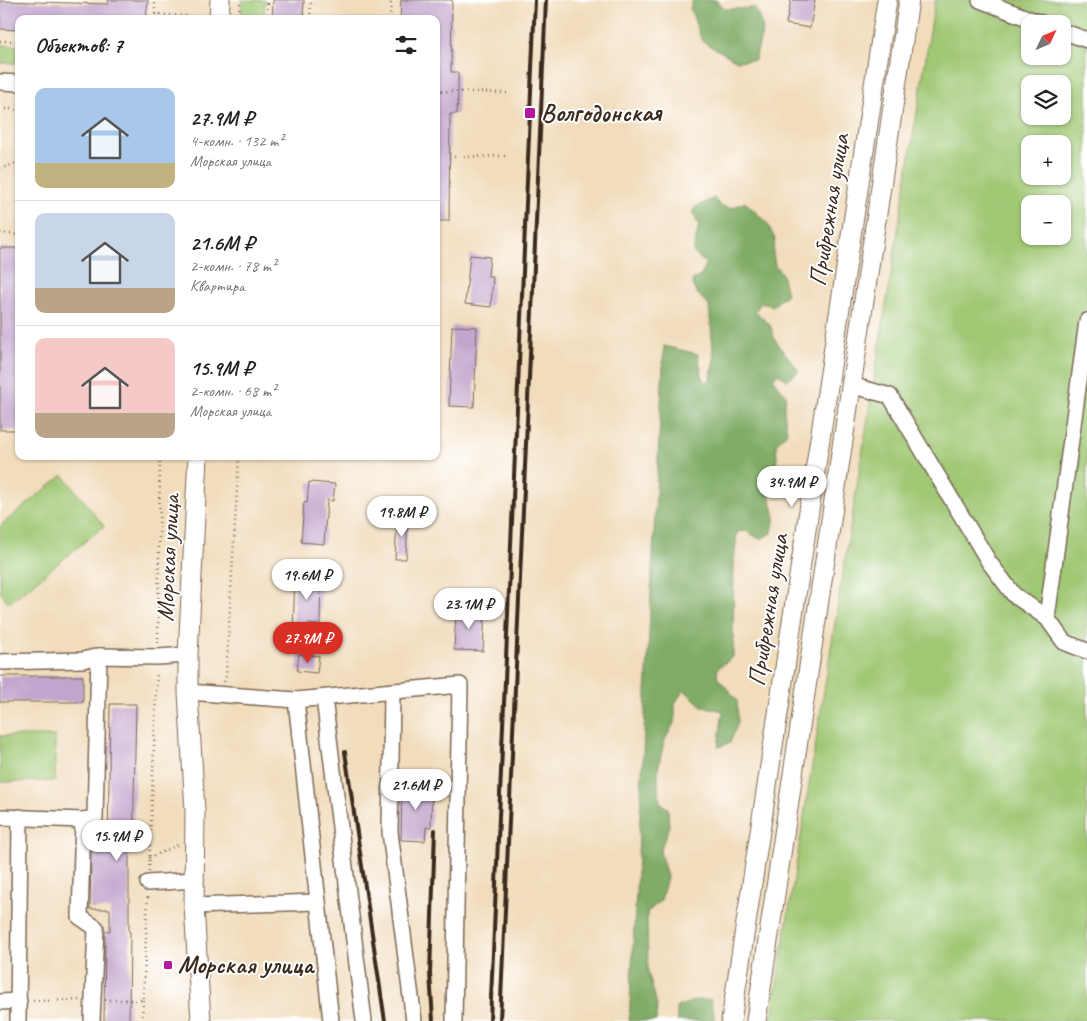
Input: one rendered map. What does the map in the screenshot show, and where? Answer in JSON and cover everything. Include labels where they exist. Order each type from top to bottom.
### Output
[{"type":"main road","points":[[219,15],[220,0]]},
{"type":"main road","name":"Прибрежная улица","points":[[731,1021],[887,0]]},
{"type":"main road","name":"Прибрежная улица","points":[[756,1021],[896,82],[910,0]]},
{"type":"main road","name":"Морская улица","points":[[198,460],[188,655],[188,692],[195,811],[194,906],[201,1021]]},
{"type":"street","points":[[980,0],[1021,15]]},
{"type":"street","points":[[1071,34],[1087,40]]},
{"type":"street","points":[[874,78],[896,82]]},
{"type":"street","points":[[0,82],[15,83]]},
{"type":"street","points":[[1047,618],[1087,321]]},
{"type":"street","points":[[851,385],[890,396],[989,562],[1014,595],[1047,618],[1064,642],[1087,651]]},
{"type":"street","points":[[0,662],[83,660],[99,656],[158,657],[188,655]]},
{"type":"street","points":[[0,817],[83,820],[94,818],[99,656]]},
{"type":"street","points":[[188,692],[296,700],[460,685],[454,1021]]},
{"type":"street","points":[[392,691],[390,832],[414,1021]]},
{"type":"street","points":[[324,698],[364,1021]]},
{"type":"street","points":[[296,700],[331,1021]]},
{"type":"street","points":[[18,1021],[20,817]]},
{"type":"street","points":[[83,820],[80,917],[96,928],[92,1021]]},
{"type":"street","points":[[148,883],[194,880]]},
{"type":"street","points":[[194,906],[318,902]]},
{"type":"street","points":[[0,1002],[19,1001]]},
{"type":"path","points":[[156,0],[155,14],[170,15]]},
{"type":"path","points":[[239,15],[240,0]]},
{"type":"path","points":[[267,15],[268,0]]},
{"type":"path","points":[[310,15],[311,0]]},
{"type":"path","points":[[390,0],[390,15]]},
{"type":"path","points":[[0,40],[15,41]]},
{"type":"path","points":[[440,91],[508,94]]},
{"type":"path","points":[[0,109],[15,109]]},
{"type":"path","points":[[450,157],[506,156]]},
{"type":"path","points":[[0,169],[15,163]]},
{"type":"path","points":[[0,233],[15,234]]},
{"type":"path","points":[[142,1021],[158,657],[160,460]]},
{"type":"path","points":[[222,695],[221,689],[226,676],[239,460]]},
{"type":"path","points":[[19,1001],[143,1000]]},
{"type":"green space","points":[[242,0],[265,0],[264,15],[241,15]]},
{"type":"green space","points":[[693,0],[716,0],[724,9],[755,8],[763,28],[755,60],[737,61],[702,41],[690,8]]},
{"type":"green space","points":[[935,0],[1087,0],[1087,1021],[771,1021]]},
{"type":"green space","points":[[0,45],[15,46],[15,63],[0,63]]},
{"type":"green space","points":[[714,198],[720,206],[732,208],[745,202],[767,223],[775,239],[773,253],[775,265],[782,274],[787,294],[773,306],[761,303],[755,311],[770,325],[775,340],[799,371],[787,380],[778,374],[773,379],[786,395],[784,411],[787,433],[776,444],[775,476],[758,481],[767,487],[775,516],[772,533],[760,539],[746,531],[737,532],[734,563],[733,657],[718,668],[717,677],[737,700],[738,722],[730,743],[718,747],[723,711],[702,706],[684,690],[675,703],[675,721],[664,742],[658,769],[658,789],[660,803],[668,808],[669,827],[660,851],[667,877],[661,900],[647,913],[648,971],[657,1005],[656,1021],[629,1021],[664,346],[698,354],[703,381],[709,382],[714,360],[709,306],[695,291],[692,280],[701,276],[706,264],[693,252],[699,225],[692,212],[696,207]]},
{"type":"green space","points":[[63,475],[104,526],[9,603],[0,592],[0,526]]},
{"type":"green space","points":[[0,736],[55,736],[55,781],[0,782]]},
{"type":"green space","points":[[696,1000],[711,1000],[715,1021],[677,1021],[677,1007]]},
{"type":"building","points":[[108,0],[148,0],[146,15],[15,15],[15,30],[0,29],[0,1],[108,4]]},
{"type":"building","points":[[273,0],[304,0],[303,15],[272,15]]},
{"type":"building","points":[[401,0],[452,0],[451,72],[458,72],[458,92],[457,114],[450,114],[449,221],[440,221],[440,15],[400,15]]},
{"type":"building","points":[[791,0],[815,0],[810,28],[786,24]]},
{"type":"building","points":[[0,248],[15,248],[15,430],[0,430]]},
{"type":"building","points":[[470,255],[490,257],[488,276],[493,277],[491,307],[465,304]]},
{"type":"building","points":[[452,326],[477,327],[474,407],[449,406]]},
{"type":"building","points":[[309,482],[335,484],[333,501],[327,500],[324,544],[301,542],[304,502],[307,503]]},
{"type":"building","points":[[397,518],[408,518],[406,559],[395,559]]},
{"type":"building","points":[[295,571],[321,572],[320,625],[308,624],[308,635],[293,635]]},
{"type":"building","points":[[456,609],[485,611],[483,651],[454,650]]},
{"type":"building","points":[[299,654],[319,656],[317,673],[297,671]]},
{"type":"building","points":[[0,676],[83,676],[83,702],[0,702]]},
{"type":"building","points":[[110,704],[136,704],[133,848],[129,848],[129,1021],[104,1021],[105,931],[110,931],[110,909],[90,909],[91,851],[108,851]]},
{"type":"building","points":[[402,784],[432,785],[431,827],[426,827],[425,841],[401,840]]},
{"type":"railway","points":[[490,1021],[535,0]]},
{"type":"railway","points":[[500,1021],[546,0]]},
{"type":"railway","points":[[345,752],[385,1021]]},
{"type":"railway","points":[[433,1021],[430,973],[435,830]]},
{"type":"place","name":"Волгодонская","points":[[530,113]]},
{"type":"place","name":"Морская улица","points":[[168,965]]}]
